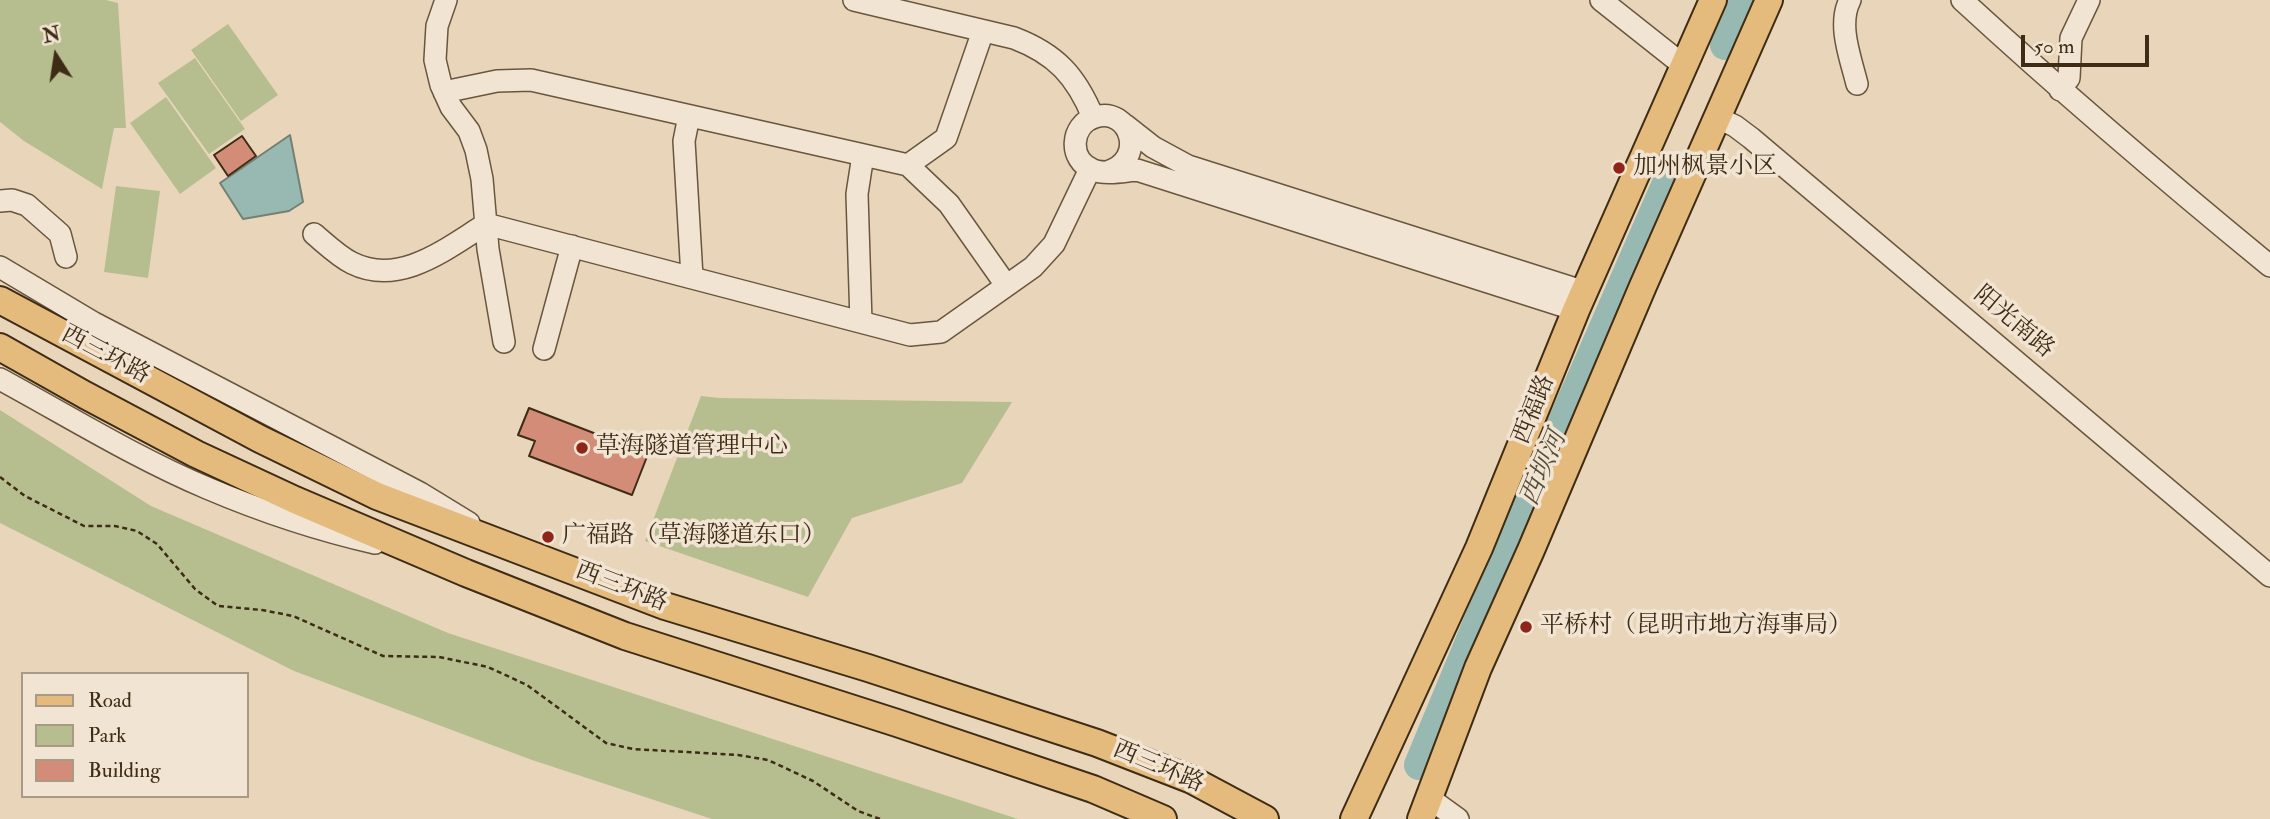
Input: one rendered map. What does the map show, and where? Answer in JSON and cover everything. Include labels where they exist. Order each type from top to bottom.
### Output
[{"type":"main road","name":"西福路","points":[[1354,819],[1479,548],[1580,301],[1713,0]]},
{"type":"main road","name":"西福路","points":[[1425,808],[1478,668],[1769,0]]},
{"type":"main road","name":"西三环路","points":[[0,300],[271,444],[377,496],[665,606],[868,668],[1097,743],[1192,780],[1265,819]]},
{"type":"main road","name":"西三环路","points":[[0,347],[196,454],[419,553],[625,636],[1093,789],[1163,819]]},
{"type":"street","points":[[446,0],[437,26],[435,60],[444,92],[469,131],[476,150],[482,179],[488,249],[505,342]]},
{"type":"street","points":[[854,0],[1036,46],[1056,60],[1072,78],[1093,117]]},
{"type":"street","points":[[1601,0],[1683,65]]},
{"type":"street","points":[[1850,0],[1844,20],[1845,33],[1857,84]]},
{"type":"street","points":[[1962,0],[1985,8],[2060,90],[2270,266]]},
{"type":"street","points":[[2060,90],[2068,79],[2071,38],[2089,0]]},
{"type":"street","points":[[908,165],[946,138],[983,31]]},
{"type":"street","points":[[444,92],[497,82],[531,80],[908,165],[949,204],[1006,285]]},
{"type":"street","points":[[689,116],[684,141],[692,277]]},
{"type":"street","points":[[1108,116],[1122,122],[1153,147],[1188,166],[1580,301],[1137,170],[1099,171],[1078,158],[1075,142],[1080,127],[1093,117],[1108,116]]},
{"type":"street","name":"阳光南路","points":[[1716,117],[1735,125],[1751,138],[2270,576]]},
{"type":"street","points":[[314,233],[332,250],[353,263],[377,271],[401,269],[426,261],[486,224],[910,335],[940,332],[1032,267],[1054,244],[1099,171],[1122,165],[1130,152],[1130,136],[1122,122]]},
{"type":"street","points":[[861,322],[858,194],[863,155]]},
{"type":"street","points":[[0,201],[27,205],[60,234],[66,257]]},
{"type":"street","points":[[544,349],[572,246]]},
{"type":"street","points":[[0,267],[94,323],[420,493],[507,545]]},
{"type":"street","points":[[0,379],[129,450],[207,488],[332,533],[419,553]]},
{"type":"street","points":[[1425,808],[1458,819]]},
{"type":"path","points":[[0,477],[25,496],[84,526],[115,526],[137,531],[157,544],[195,589],[218,606],[293,616],[383,656],[439,657],[488,667],[527,685],[606,743],[633,748],[738,755],[768,760],[813,781],[858,811],[880,819]]},
{"type":"green space","points":[[0,0],[106,0],[118,3],[126,128],[114,128],[102,189],[24,141],[0,122]]},
{"type":"green space","points":[[228,24],[278,95],[241,121],[191,50]]},
{"type":"green space","points":[[195,58],[245,129],[209,154],[158,83]]},
{"type":"green space","points":[[166,97],[216,168],[180,194],[130,123]]},
{"type":"green space","points":[[116,186],[160,191],[148,278],[104,272]]},
{"type":"green space","points":[[701,396],[1012,402],[962,483],[852,518],[808,597],[645,541]]},
{"type":"green space","points":[[0,410],[151,506],[448,633],[1018,819],[712,819],[532,760],[294,671],[0,523]]},
{"type":"water","points":[[290,135],[303,202],[289,211],[243,219],[220,183]]},
{"type":"building","points":[[242,136],[256,156],[228,176],[214,155]]},
{"type":"building","name":"草海隧道管理中心","points":[[529,408],[648,454],[632,495],[529,456],[535,441],[518,435]]},
{"type":"waterway","name":"西坝河","points":[[1725,45],[1744,0]]},
{"type":"waterway","name":"西坝河","points":[[1419,765],[1530,497],[1671,174]]},
{"type":"place","name":"加州枫景小区","points":[[1619,168]]},
{"type":"place","name":"草海隧道管理中心","points":[[582,448]]},
{"type":"place","name":"广福路（草海隧道东口）","points":[[548,537]]},
{"type":"place","name":"平桥村（昆明市地方海事局）","points":[[1526,627]]}]
